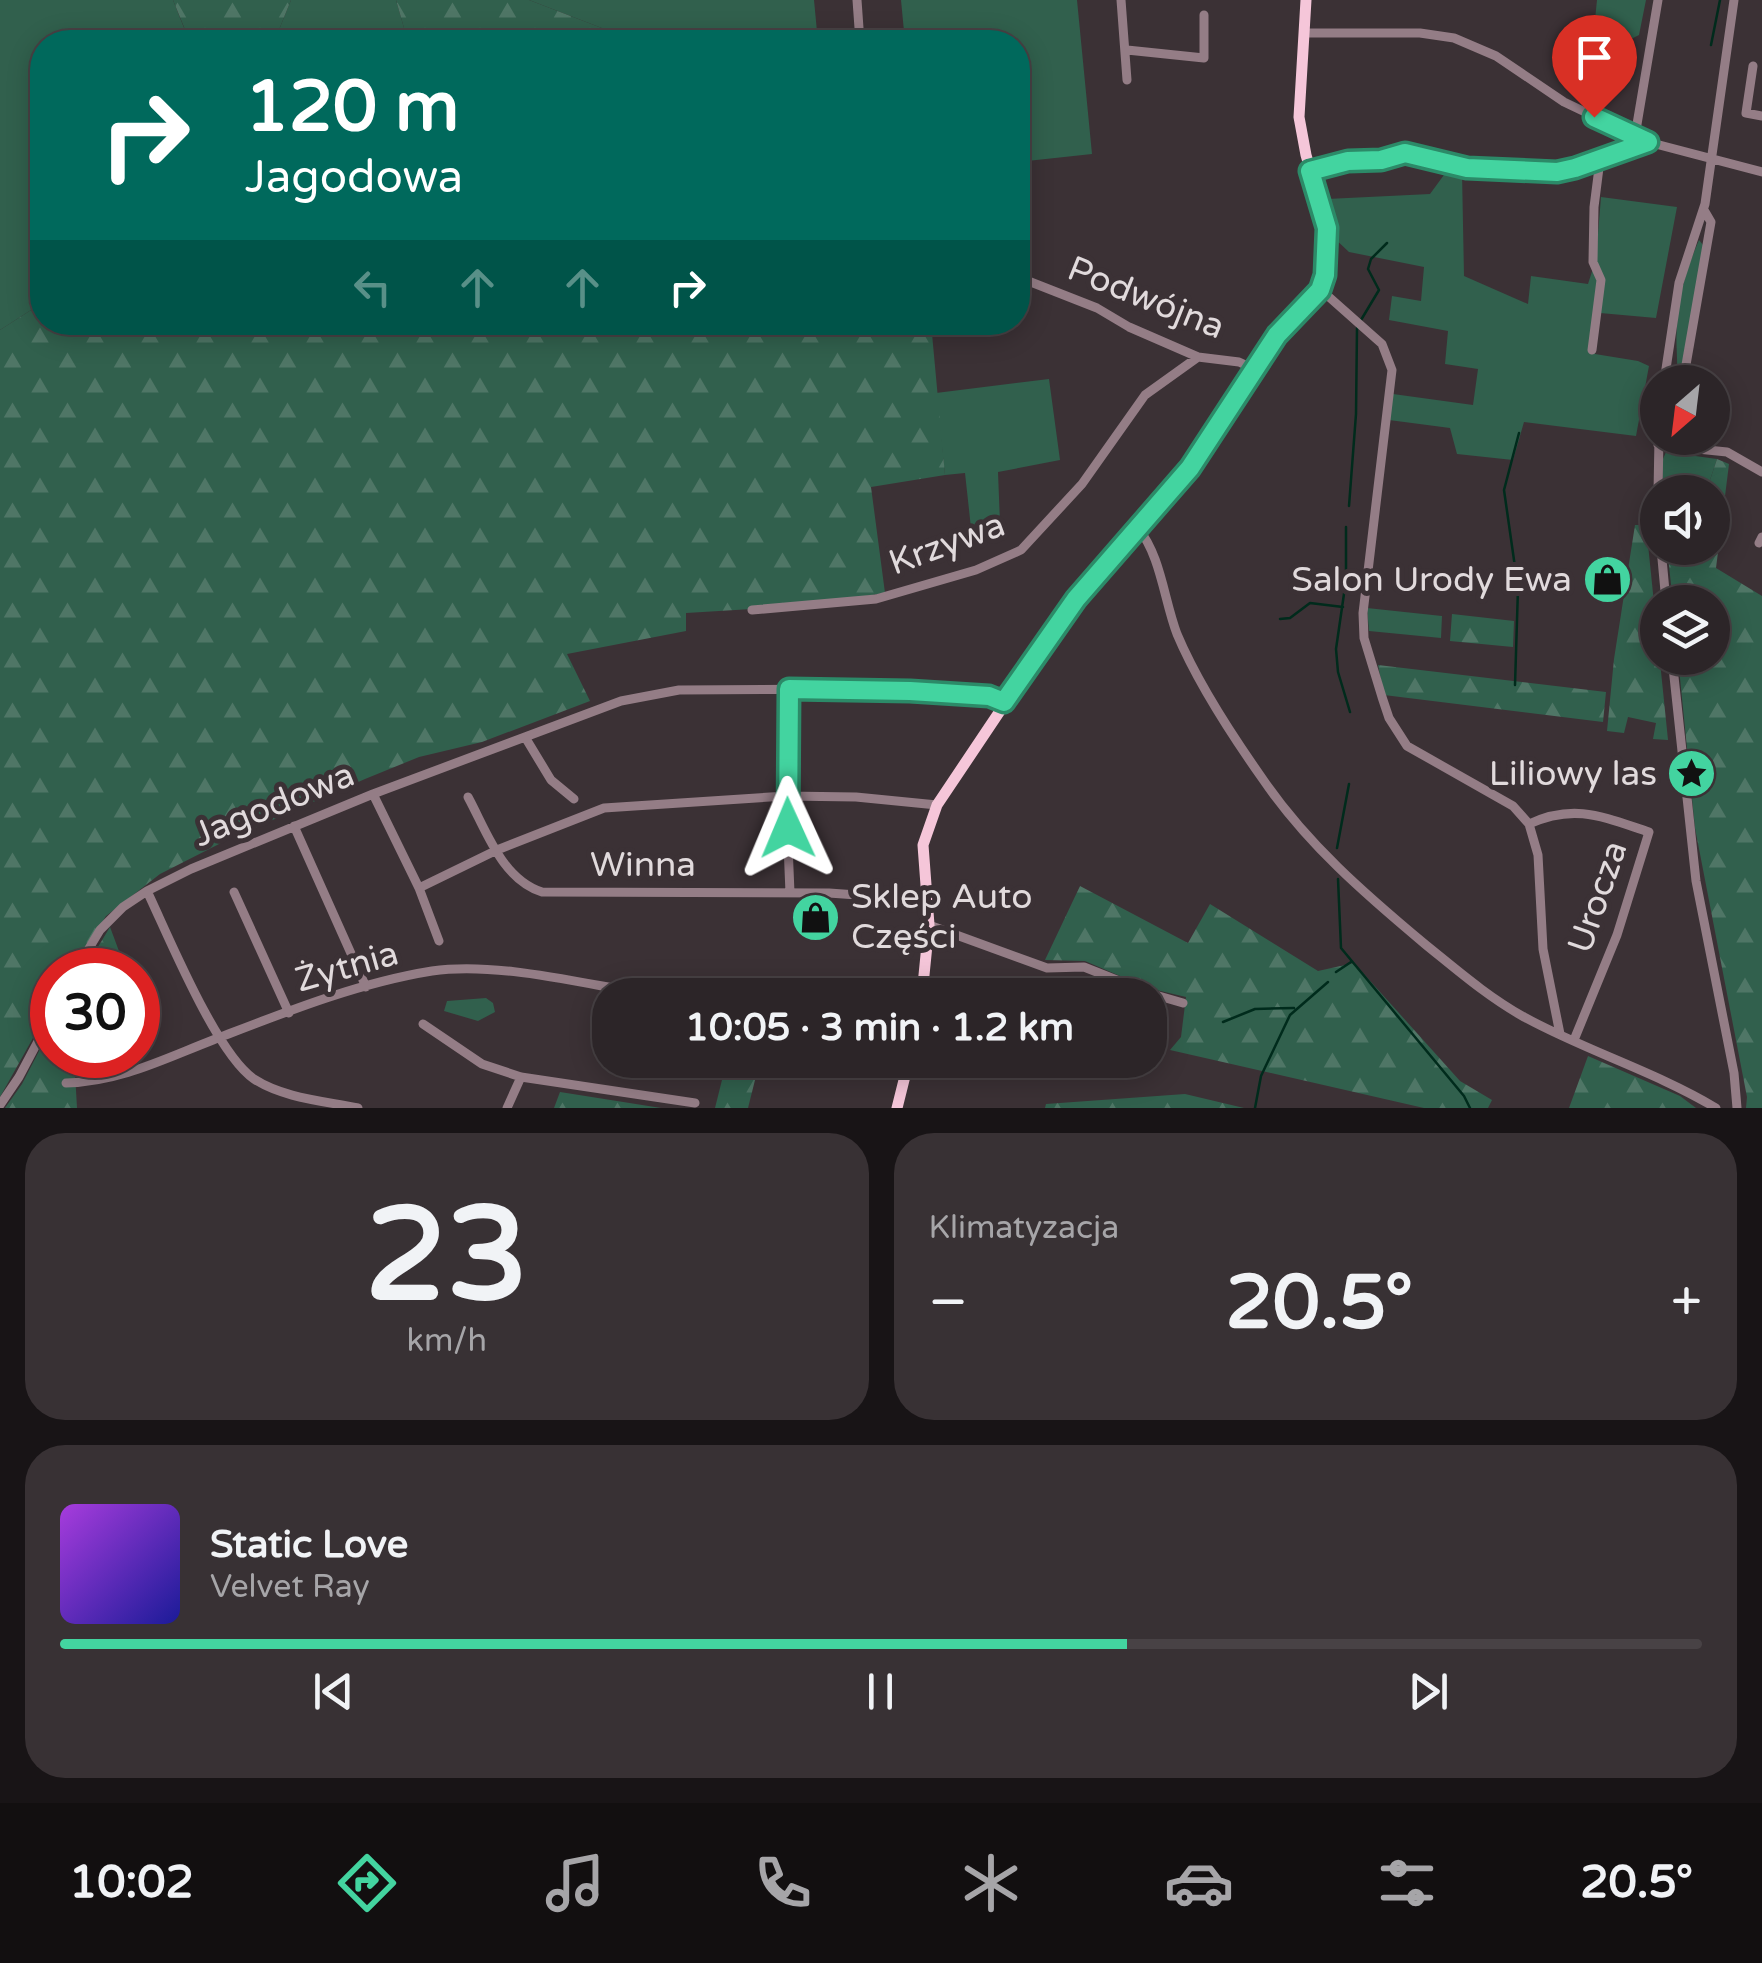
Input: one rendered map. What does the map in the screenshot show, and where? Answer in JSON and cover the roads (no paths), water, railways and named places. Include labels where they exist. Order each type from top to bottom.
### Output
[{"type":"main road","points":[[924,978],[929,926],[923,845],[936,804],[1076,599],[1190,468],[1277,335],[1320,290],[1325,275],[1327,228],[1299,117],[1306,0]]},
{"type":"main road","points":[[897,1108],[904,1078]]},
{"type":"street","points":[[857,0],[859,30]]},
{"type":"street","points":[[1121,0],[1127,80]]},
{"type":"street","points":[[1635,136],[1658,0]]},
{"type":"street","points":[[1666,365],[1677,290],[1704,210],[1734,0]]},
{"type":"street","points":[[1127,50],[1204,58],[1204,15]]},
{"type":"street","points":[[1306,33],[1420,33],[1454,38],[1477,46],[1557,98],[1648,142],[1762,172]]},
{"type":"street","points":[[1753,66],[1746,113],[1762,116]]},
{"type":"street","points":[[1310,171],[1405,153],[1467,168],[1557,172],[1648,142]]},
{"type":"street","points":[[1592,350],[1600,280],[1593,262],[1600,160]]},
{"type":"street","points":[[1687,365],[1711,222],[1704,210]]},
{"type":"street","name":"Podwójna","points":[[1030,281],[1198,357],[1239,362],[1254,369]]},
{"type":"street","points":[[1320,290],[1382,344],[1392,370],[1363,628],[1389,718],[1407,746],[1513,806],[1528,824],[1538,855],[1543,948],[1560,1034]]},
{"type":"street","name":"Krzywa","points":[[752,610],[876,599],[976,570],[1022,550],[1082,484],[1145,395],[1198,357]]},
{"type":"street","points":[[1730,453],[1762,472]]},
{"type":"street","points":[[1138,528],[1150,548],[1185,652],[1261,777],[1289,816],[1345,877],[1463,975],[1520,1014],[1651,1072],[1716,1108]]},
{"type":"street","points":[[1674,675],[1696,881],[1734,1072],[1737,1108]]},
{"type":"street","points":[[789,689],[786,796],[790,893]]},
{"type":"street","name":"Jagodowa","points":[[90,948],[107,922],[147,890],[294,826],[621,700],[660,692],[789,689],[910,691],[989,696],[1004,702]]},
{"type":"street","points":[[525,737],[551,780],[574,799]]},
{"type":"street","points":[[374,794],[419,888],[439,941]]},
{"type":"street","points":[[419,888],[496,850],[604,808],[786,796],[936,804]]},
{"type":"street","name":"Winna","points":[[468,797],[496,850],[520,882],[542,892],[790,893],[927,900]]},
{"type":"street","name":"Urocza","points":[[1528,824],[1552,813],[1589,812],[1649,832],[1617,935],[1574,1040]]},
{"type":"street","points":[[294,826],[366,987]]},
{"type":"street","points":[[147,890],[219,1038],[250,1076],[268,1086],[358,1108]]},
{"type":"street","points":[[234,892],[289,1012]]},
{"type":"street","points":[[929,926],[1047,968],[1084,967],[1183,1003]]},
{"type":"street","name":"Żytnia","points":[[66,1083],[122,1075],[289,1012],[432,971],[480,969],[592,986]]},
{"type":"street","points":[[423,1024],[476,1060],[521,1077],[695,1103]]},
{"type":"street","points":[[0,1104],[30,1057]]},
{"type":"street","points":[[506,1108],[521,1077]]},
{"type":"waterway","points":[[1711,45],[1720,0]]},
{"type":"waterway","points":[[1361,320],[1379,290],[1368,269],[1371,259],[1387,243]]},
{"type":"waterway","points":[[1349,506],[1357,328]]},
{"type":"waterway","points":[[1515,685],[1518,588],[1504,490],[1519,433]]},
{"type":"waterway","points":[[1346,527],[1346,580],[1336,649],[1338,672],[1350,712]]},
{"type":"waterway","points":[[1280,619],[1290,618],[1310,603],[1343,607]]},
{"type":"waterway","points":[[1337,848],[1349,784]]},
{"type":"waterway","points":[[1338,879],[1341,948],[1470,1108]]},
{"type":"waterway","points":[[1336,972],[1351,962]]},
{"type":"waterway","points":[[1255,1108],[1261,1076],[1290,1015],[1328,982]]},
{"type":"waterway","points":[[1223,1022],[1255,1009],[1294,1008]]},
{"type":"place","name":"Salon Urody Ewa","points":[[1607,580]]},
{"type":"place","name":"Liliowy las","points":[[1692,774]]},
{"type":"place","name":"Sklep Auto Części","points":[[816,917]]}]
